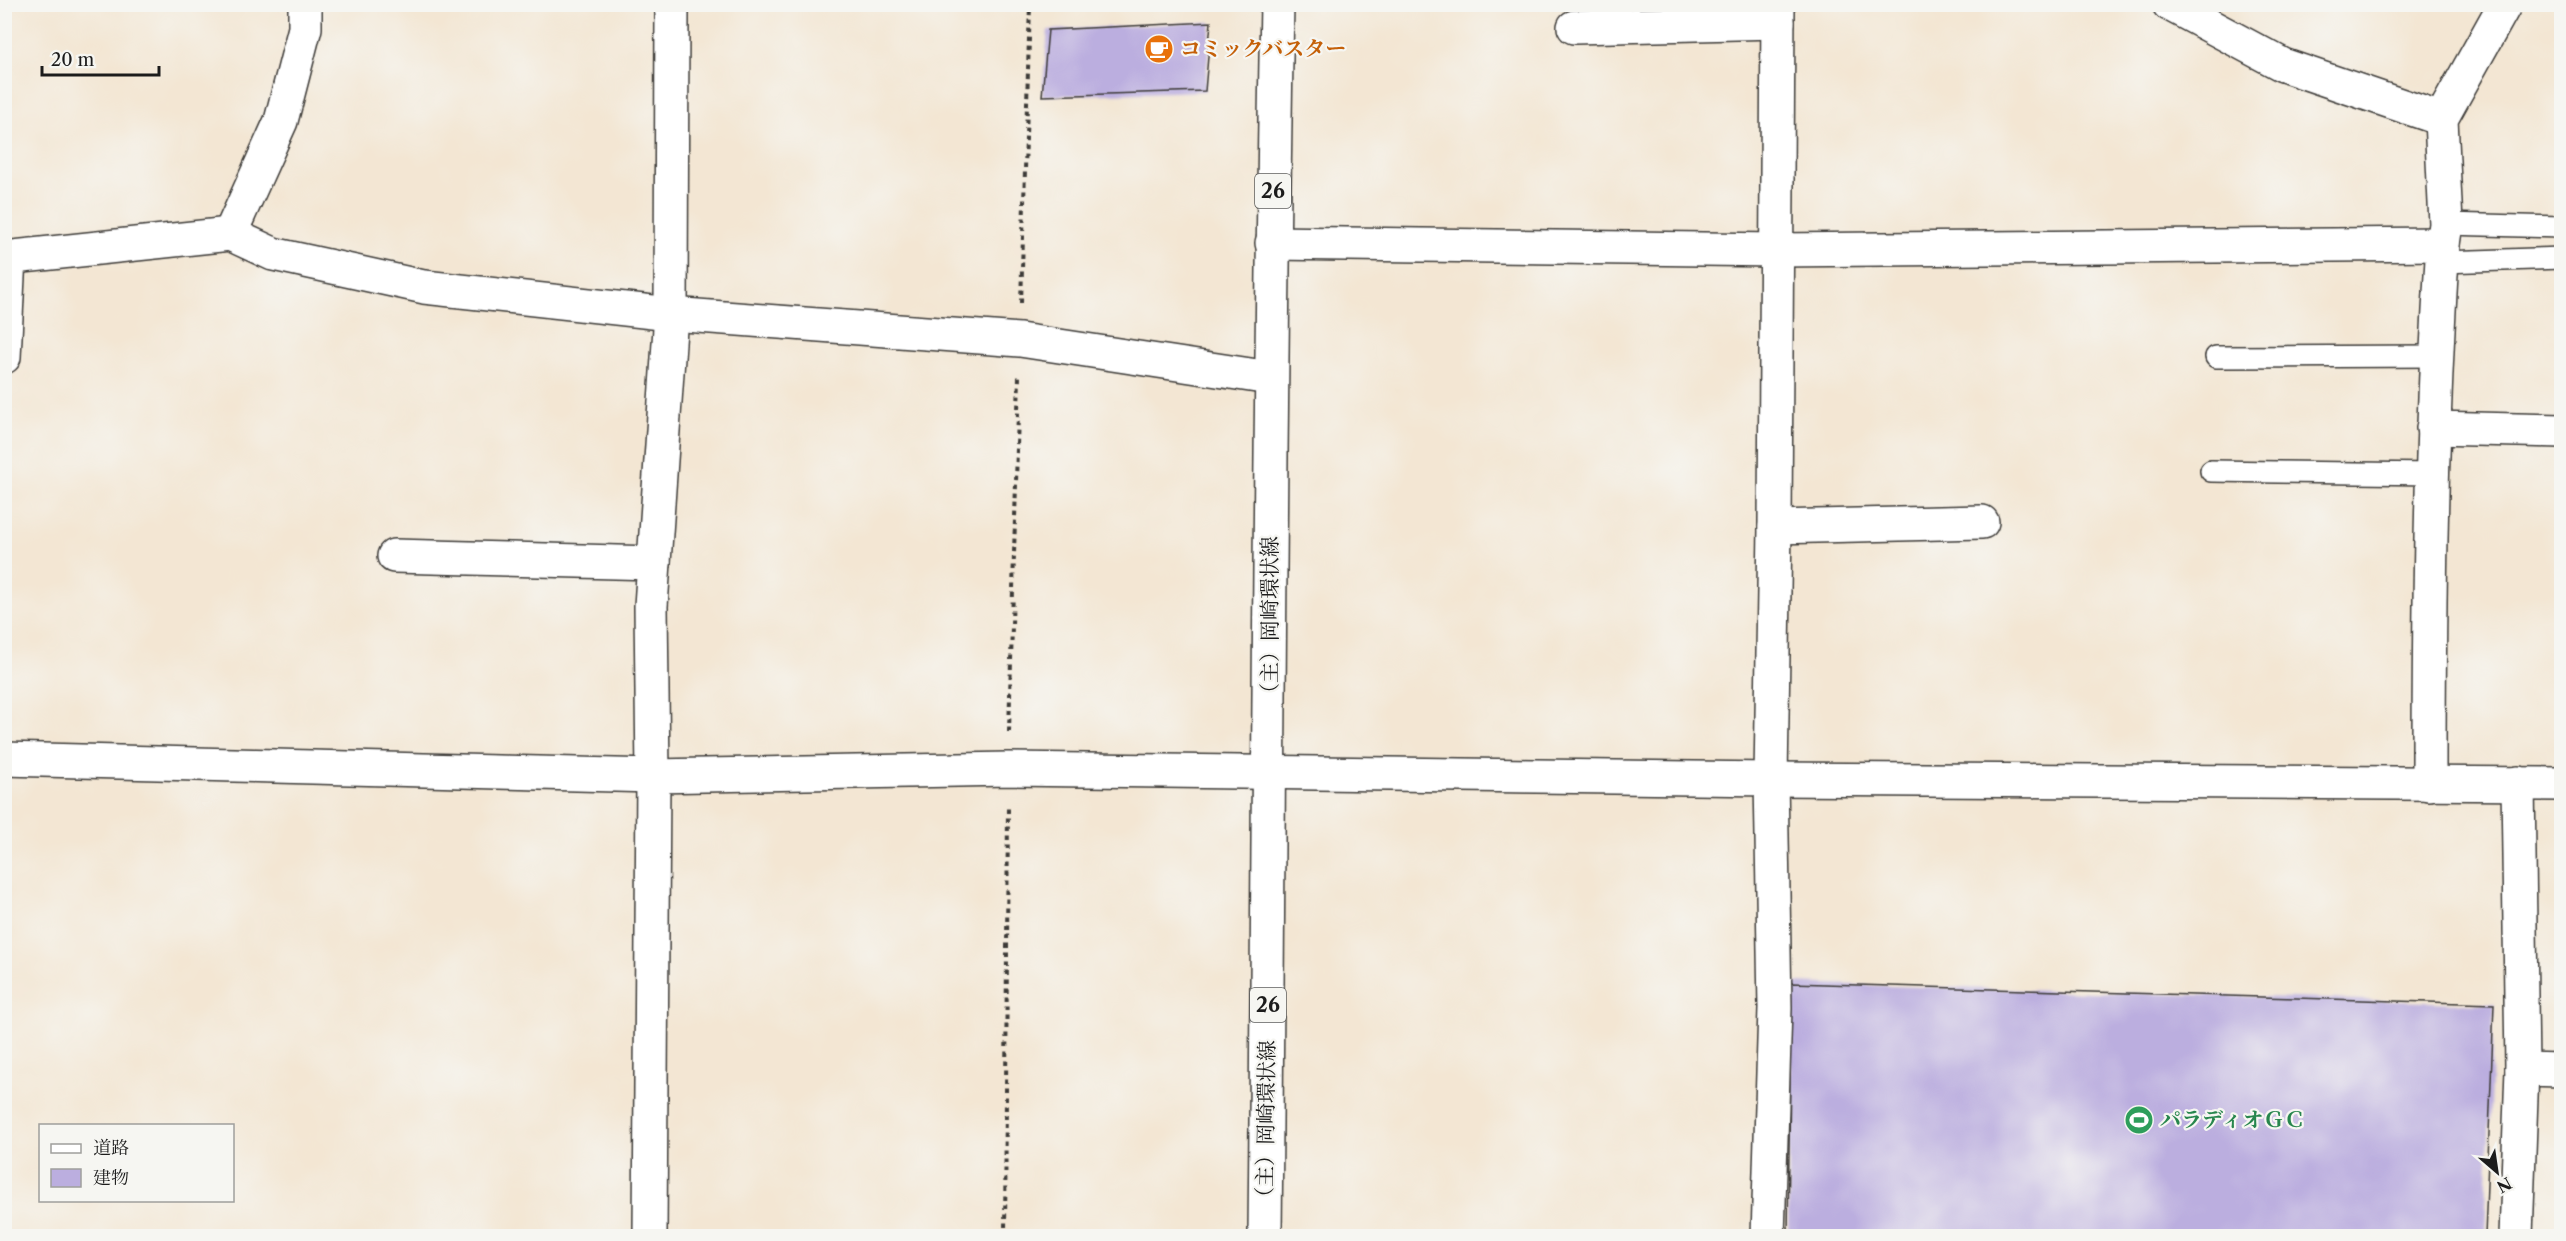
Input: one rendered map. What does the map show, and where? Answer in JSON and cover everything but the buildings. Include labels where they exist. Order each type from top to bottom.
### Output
[{"type":"street","points":[[230,234],[281,121],[305,28],[305,4]]},
{"type":"street","points":[[650,1236],[653,776],[651,606],[670,314],[672,4]]},
{"type":"street","name":"（主）岡崎環状線","points":[[1265,1236],[1270,774],[1270,378],[1277,4]]},
{"type":"street","points":[[2169,4],[2283,65],[2441,119]]},
{"type":"street","points":[[2429,784],[2433,428],[2444,243],[2441,119],[2505,4]]},
{"type":"street","points":[[1574,27],[1778,13],[1771,779],[1775,1008],[1768,1236]]},
{"type":"street","points":[[4,357],[7,257],[230,234],[273,254],[424,286],[670,314],[1020,340],[1270,378]]},
{"type":"street","points":[[1272,243],[1777,250],[2444,243]]},
{"type":"street","points":[[2433,428],[2562,431]]},
{"type":"street","points":[[1775,526],[1982,522]]},
{"type":"street","points":[[394,556],[654,563]]},
{"type":"street","points":[[4,759],[653,776],[1008,769],[1771,779],[2562,784]]},
{"type":"street","points":[[2516,1236],[2522,1069],[2518,783]]},
{"type":"street","points":[[2522,1069],[2562,1070]]},
{"type":"lane","points":[[2444,243],[2562,227]]},
{"type":"lane","points":[[2444,243],[2562,258]]},
{"type":"lane","points":[[2216,357],[2439,356]]},
{"type":"lane","points":[[2211,471],[2434,474]]},
{"type":"path","points":[[1005,1236],[1008,769],[1030,4]]},
{"type":"place","name":"コミックバスター","points":[[1159,49]]},
{"type":"place","name":"パラディオＧＣ","points":[[2139,1120]]}]
